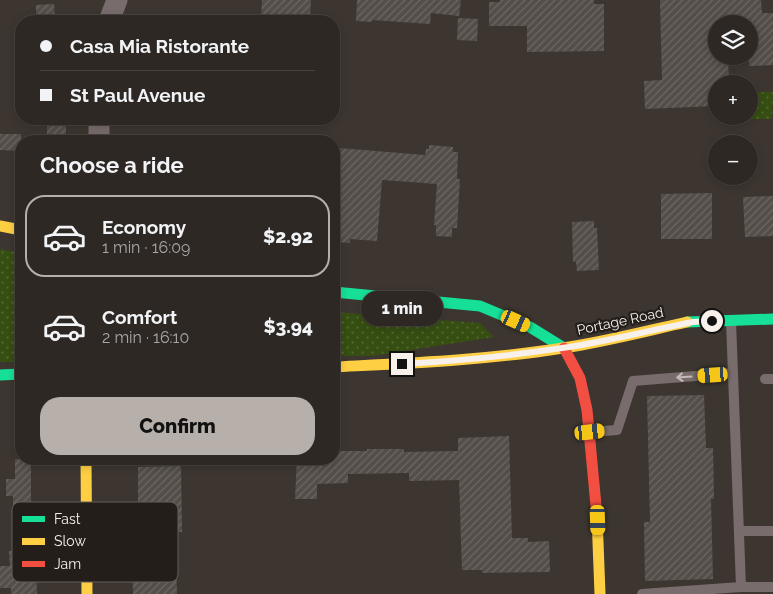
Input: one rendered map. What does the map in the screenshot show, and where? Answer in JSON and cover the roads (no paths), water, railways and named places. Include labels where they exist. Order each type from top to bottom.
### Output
[{"type":"street","points":[[111,15],[117,0]]},
{"type":"street","points":[[0,226],[15,229]]},
{"type":"street","name":"Portage Road","points":[[340,293],[480,306],[530,327],[564,348],[693,322],[773,319]]},
{"type":"street","points":[[340,368],[454,361],[564,348],[580,378],[587,410],[597,501],[600,594]]},
{"type":"street","points":[[0,375],[15,374]]},
{"type":"street","points":[[86,465],[86,502]]},
{"type":"lane","points":[[731,320],[741,587]]},
{"type":"lane","points":[[590,432],[617,430],[634,381],[733,373]]},
{"type":"lane","points":[[739,531],[773,531]]},
{"type":"lane","points":[[642,594],[741,587],[773,587]]}]
